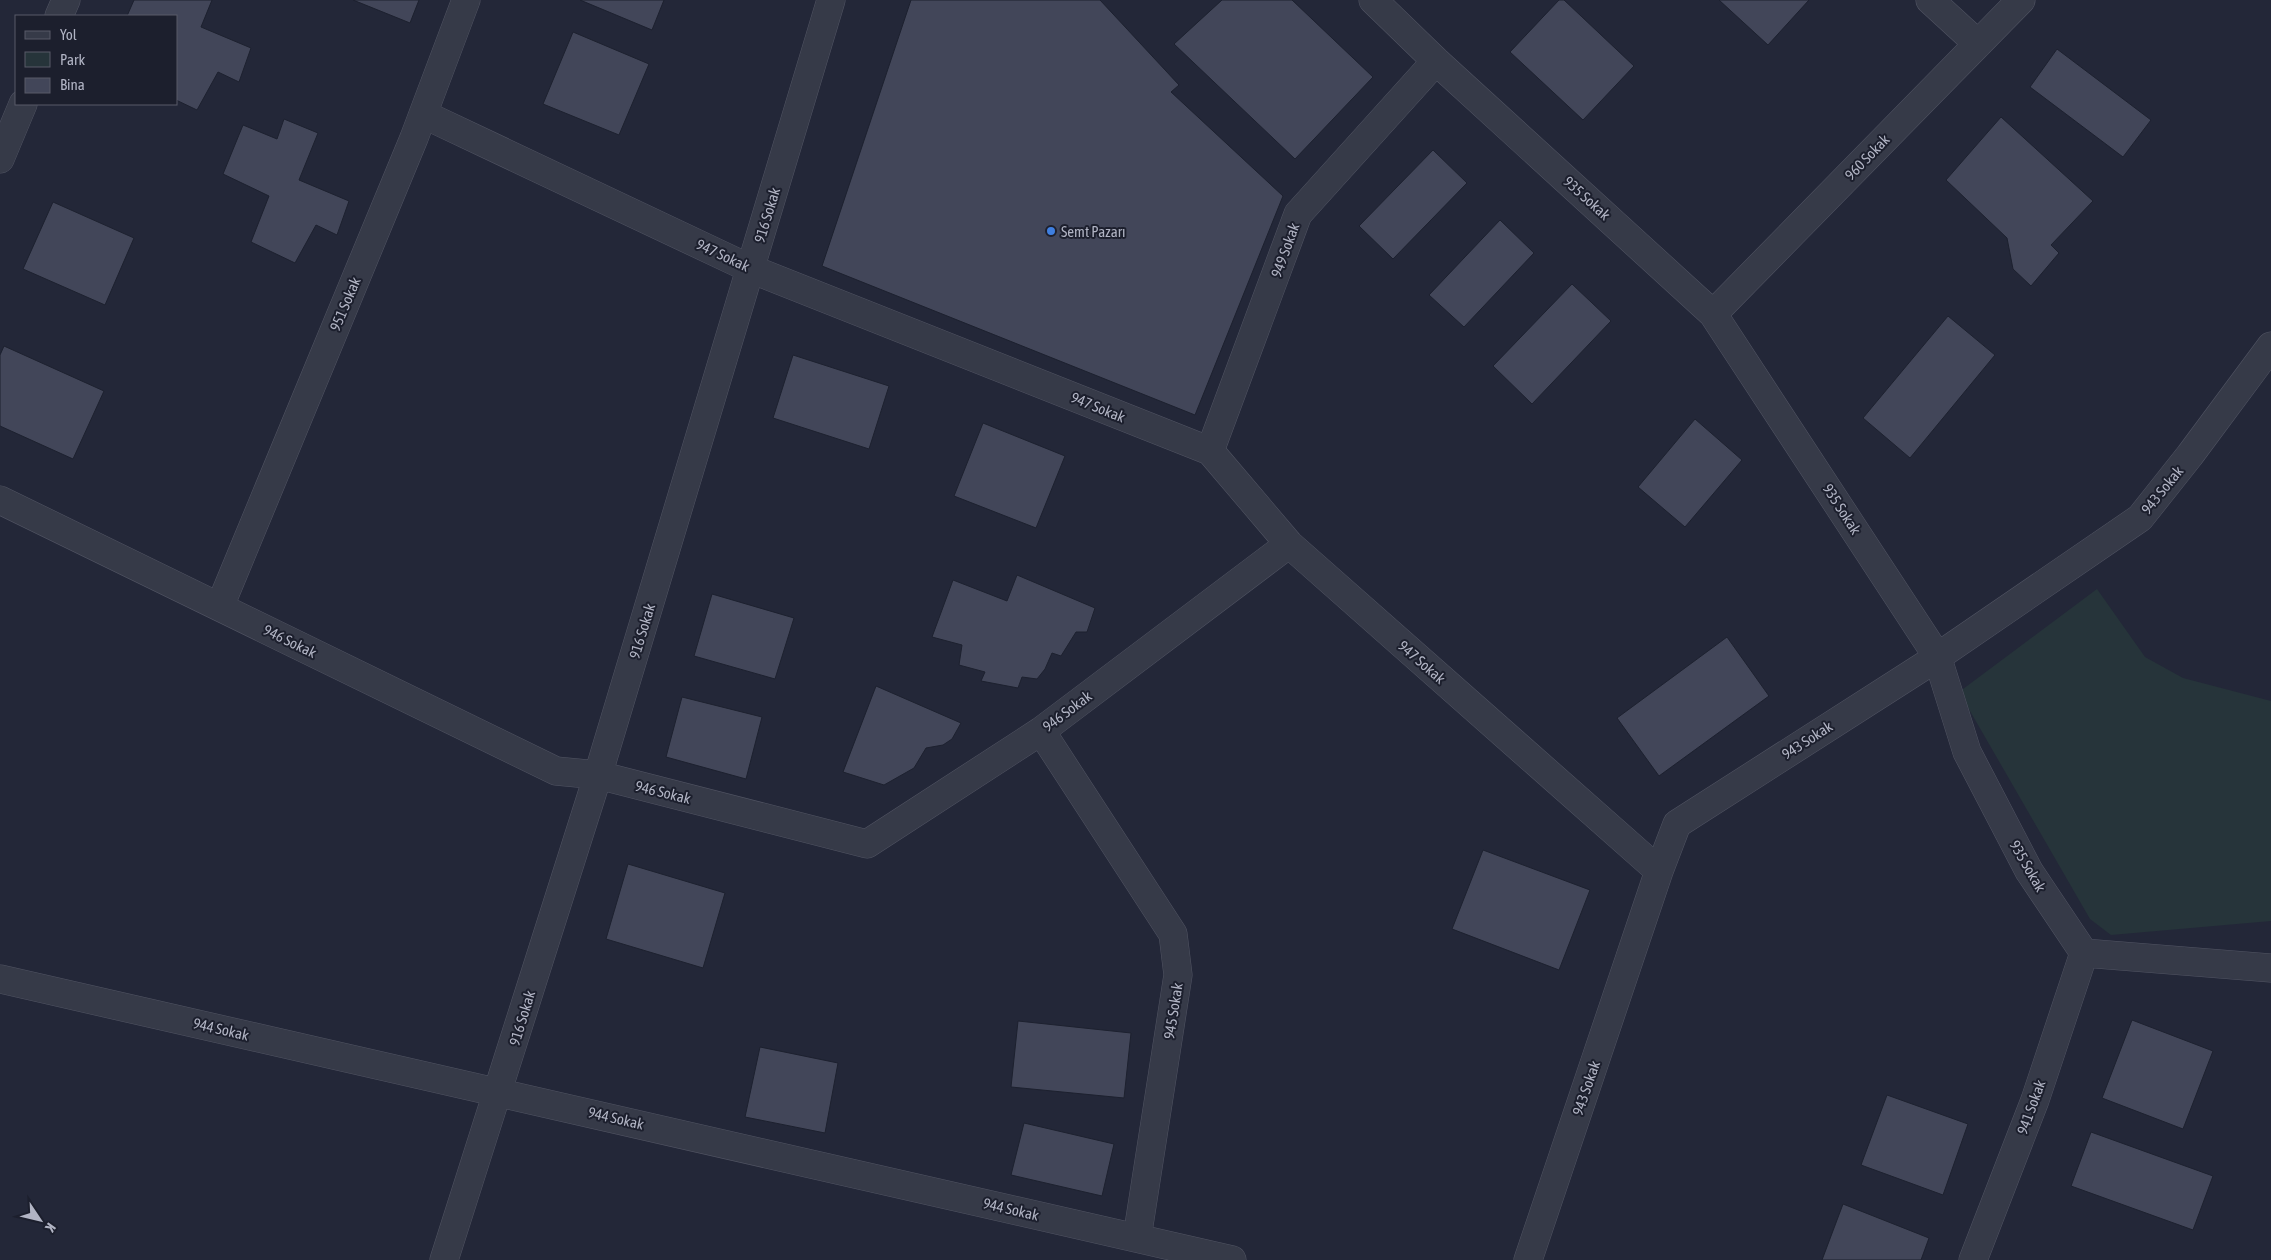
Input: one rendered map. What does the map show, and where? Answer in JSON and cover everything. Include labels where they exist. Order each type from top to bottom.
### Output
[{"type":"street","points":[[59,15],[66,0]]},
{"type":"street","name":"951 Sokak","points":[[220,606],[423,114],[466,0]]},
{"type":"street","name":"916 Sokak","points":[[444,1260],[499,1092],[598,775],[831,0]]},
{"type":"street","name":"935 Sokak","points":[[1373,0],[1436,61],[1713,314],[1938,656],[1967,752],[2030,872],[2084,953]]},
{"type":"street","points":[[1930,0],[1978,44]]},
{"type":"street","name":"960 Sokak","points":[[1713,314],[2021,0]]},
{"type":"street","name":"949 Sokak","points":[[1210,451],[1298,214],[1436,61]]},
{"type":"street","points":[[0,159],[23,105]]},
{"type":"street","name":"947 Sokak","points":[[423,114],[751,269],[1210,451],[1289,544],[1659,871]]},
{"type":"street","name":"943 Sokak","points":[[1528,1260],[1659,871],[1677,824],[1938,656],[2140,518],[2190,455],[2271,346]]},
{"type":"street","name":"946 Sokak","points":[[0,500],[556,771],[598,775],[867,844],[1042,730],[1289,544]]},
{"type":"street","name":"945 Sokak","points":[[1042,730],[1173,934],[1178,975],[1137,1238]]},
{"type":"street","points":[[2084,953],[2271,968]]},
{"type":"street","name":"941 Sokak","points":[[1974,1260],[2035,1100],[2084,953]]},
{"type":"street","name":"944 Sokak","points":[[0,979],[1232,1260]]},
{"type":"green space","points":[[2097,589],[2145,657],[2183,678],[2271,701],[2271,921],[2111,935],[2090,919],[1959,692]]},
{"type":"building","points":[[134,0],[212,0],[201,27],[251,48],[239,82],[218,72],[197,110],[178,101],[178,15],[127,15]]},
{"type":"building","points":[[353,0],[419,0],[410,23]]},
{"type":"building","points":[[580,0],[664,0],[652,30]]},
{"type":"building","name":"Semt Pazarı","points":[[911,0],[1100,0],[1179,85],[1171,92],[1283,196],[1195,415],[822,266]]},
{"type":"building","points":[[1222,0],[1292,0],[1373,77],[1295,159],[1174,44]]},
{"type":"building","points":[[1559,0],[1564,0],[1634,66],[1583,120],[1510,52]]},
{"type":"building","points":[[1719,0],[1809,0],[1768,45]]},
{"type":"building","points":[[573,32],[649,64],[619,135],[543,104]]},
{"type":"building","points":[[2057,49],[2151,120],[2123,157],[2030,87]]},
{"type":"building","points":[[2001,117],[2093,201],[2051,245],[2059,253],[2031,286],[2013,269],[2007,238],[1946,180]]},
{"type":"building","points":[[284,119],[318,133],[299,180],[349,201],[337,235],[316,225],[295,263],[251,242],[269,196],[223,174],[243,125],[277,139]]},
{"type":"building","points":[[1433,150],[1467,183],[1393,259],[1359,226]]},
{"type":"building","points":[[53,202],[134,238],[105,305],[23,269]]},
{"type":"building","points":[[1500,220],[1534,253],[1464,327],[1429,295]]},
{"type":"building","points":[[1572,284],[1611,321],[1532,404],[1493,366]]},
{"type":"building","points":[[1948,316],[1995,355],[1910,458],[1863,418]]},
{"type":"building","points":[[4,346],[104,391],[73,459],[0,426],[0,355]]},
{"type":"building","points":[[793,355],[889,386],[869,449],[773,418]]},
{"type":"building","points":[[1695,419],[1742,460],[1685,527],[1638,487]]},
{"type":"building","points":[[983,423],[1065,456],[1036,528],[954,496]]},
{"type":"building","points":[[1017,575],[1095,608],[1087,632],[1076,632],[1061,656],[1052,653],[1045,669],[1037,679],[1022,677],[1018,688],[981,681],[985,672],[959,665],[962,645],[932,637],[953,580],[1007,601]]},
{"type":"building","points":[[712,594],[794,618],[775,679],[694,656]]},
{"type":"building","points":[[1727,637],[1769,696],[1659,776],[1617,718]]},
{"type":"building","points":[[876,686],[961,723],[952,739],[943,745],[926,748],[914,768],[884,785],[843,772]]},
{"type":"building","points":[[682,697],[762,717],[746,779],[666,757]]},
{"type":"building","points":[[1483,850],[1590,890],[1559,970],[1452,929]]},
{"type":"building","points":[[628,864],[725,893],[703,968],[606,939]]},
{"type":"building","points":[[2132,1020],[2213,1051],[2183,1129],[2102,1098]]},
{"type":"building","points":[[1018,1021],[1131,1033],[1124,1098],[1011,1087]]},
{"type":"building","points":[[760,1047],[838,1063],[825,1133],[745,1117]]},
{"type":"building","points":[[1887,1095],[1968,1124],[1943,1195],[1861,1165]]},
{"type":"building","points":[[1024,1123],[1114,1144],[1102,1196],[1011,1175]]},
{"type":"building","points":[[2091,1132],[2213,1176],[2193,1230],[2071,1186]]},
{"type":"building","points":[[1843,1204],[1929,1238],[1921,1260],[1822,1260]]},
{"type":"place","name":"Semt Pazarı","points":[[1051,231]]}]
